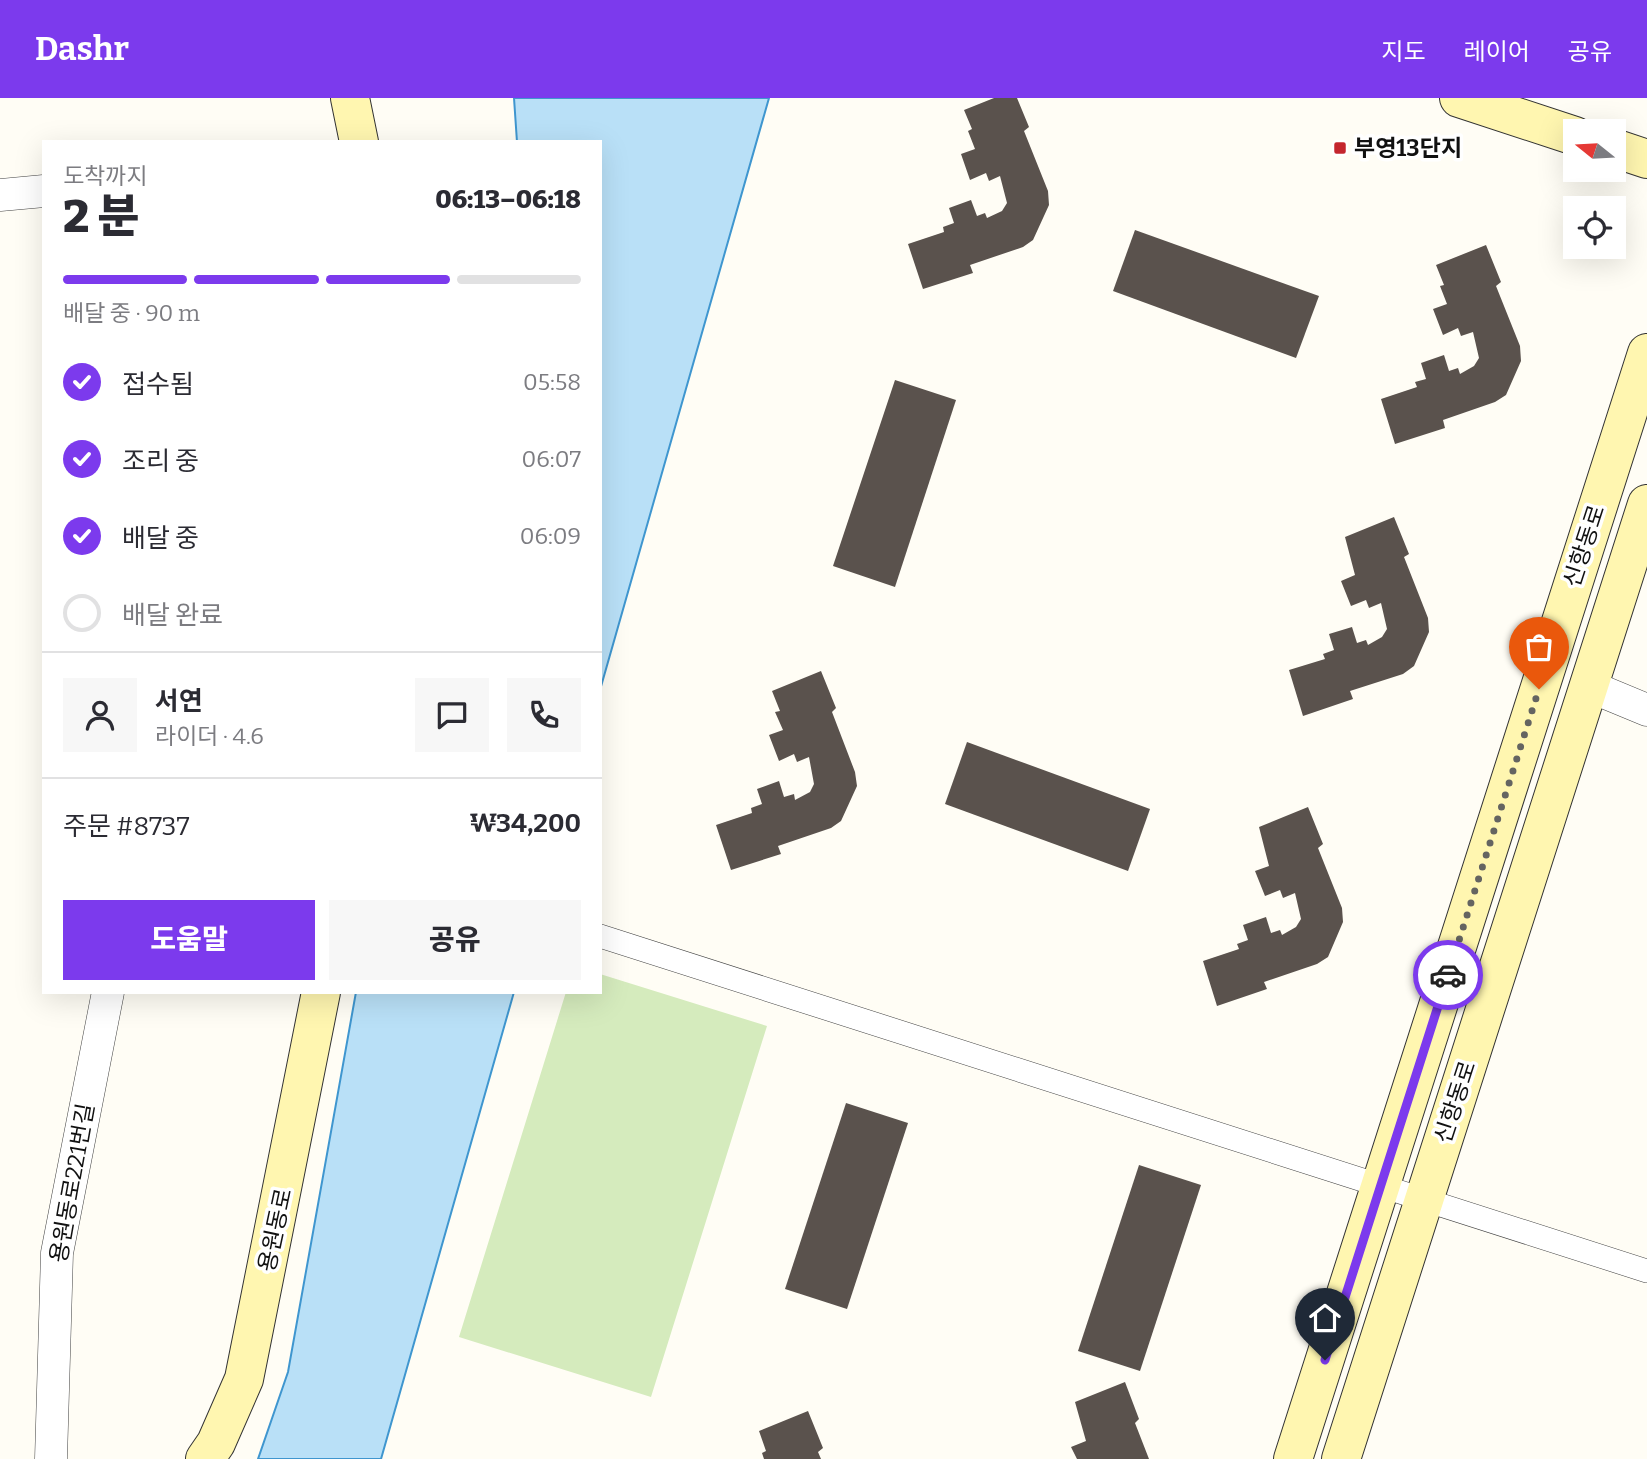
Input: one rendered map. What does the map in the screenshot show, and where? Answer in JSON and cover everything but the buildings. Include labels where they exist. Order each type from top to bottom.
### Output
[{"type":"main road","points":[[350,98],[359,140]]},
{"type":"main road","points":[[1459,98],[1563,132]]},
{"type":"main road","points":[[1626,152],[1647,159]]},
{"type":"main road","name":"신항동로","points":[[1293,1459],[1647,353]]},
{"type":"main road","name":"신항동로","points":[[1341,1459],[1647,504]]},
{"type":"main road","name":"용원동로","points":[[205,1459],[216,1443],[244,1379],[321,994]]},
{"type":"street","points":[[0,195],[42,191]]},
{"type":"street","points":[[1589,686],[1647,710]]},
{"type":"street","points":[[602,937],[1647,1271]]},
{"type":"street","name":"용원동로221번길","points":[[51,1459],[57,1253],[108,994]]},
{"type":"green space","points":[[602,975],[767,1026],[651,1397],[459,1337],[565,994],[602,994]]},
{"type":"water","points":[[514,98],[769,98],[602,683],[602,140],[517,140]]},
{"type":"water","points":[[356,994],[513,994],[381,1459],[258,1459],[288,1372]]},
{"type":"way so far","points":[[1448,975],[1539,689]]},
{"type":"place","name":"부영13단지","points":[[1340,148]]},
{"type":"route","points":[[1325,1360],[1448,975]]}]
